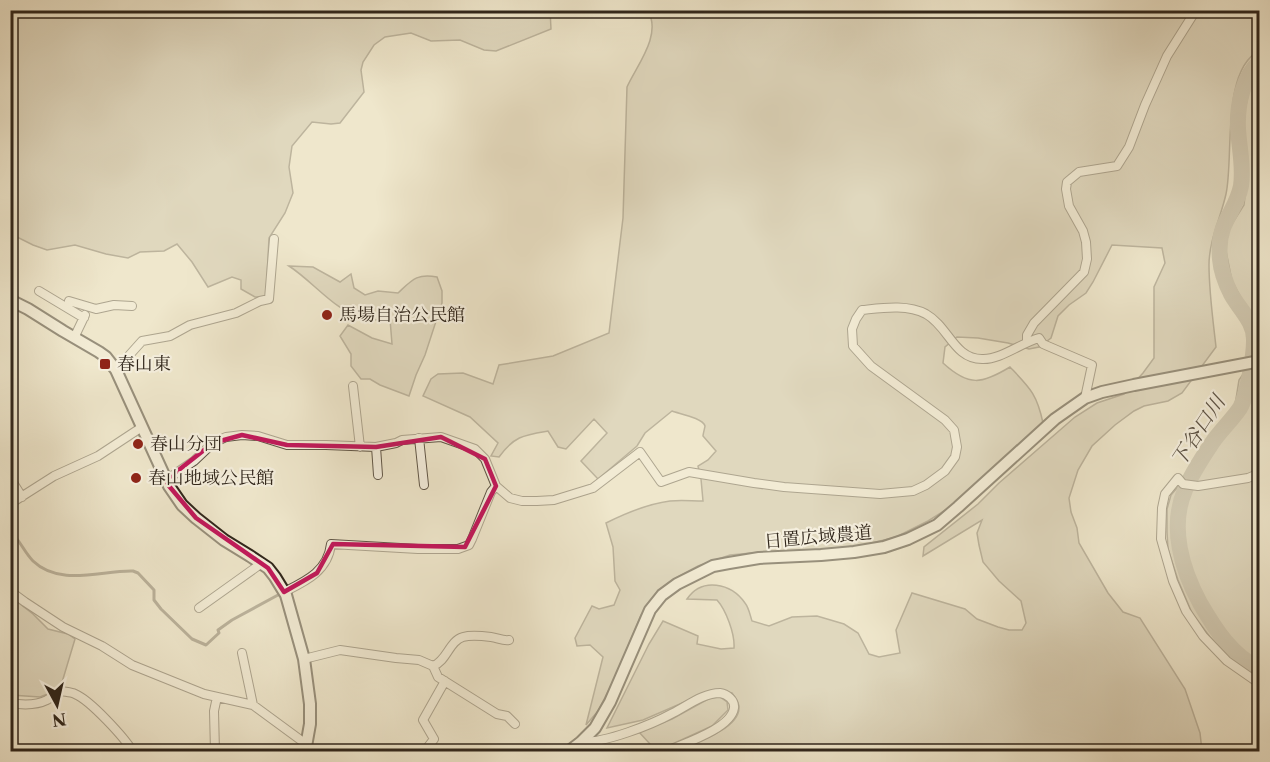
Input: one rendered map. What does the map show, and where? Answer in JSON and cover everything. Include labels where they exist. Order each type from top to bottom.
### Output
[{"type":"street","points":[[1027,342],[1027,335],[1034,323],[1084,272],[1087,259],[1086,242],[1083,231],[1069,206],[1067,182],[1079,172],[1117,166],[1129,147],[1144,105],[1167,56],[1196,10]]},
{"type":"street","points":[[116,370],[142,341],[170,336],[190,325],[236,313],[269,299],[274,239]]},
{"type":"street","points":[[39,291],[84,318]]},
{"type":"street","points":[[69,301],[96,309],[114,305],[132,306]]},
{"type":"street","points":[[12,304],[28,309],[106,357],[116,370],[176,497],[196,518],[224,540],[262,563],[275,577],[284,592],[304,659],[310,713],[305,748]]},
{"type":"street","points":[[74,338],[89,307]]},
{"type":"street","points":[[166,480],[194,461],[213,442],[226,437],[258,436],[287,445],[376,447],[402,440],[441,437],[475,449],[485,459],[496,486],[510,498],[522,501],[554,500],[593,488],[640,452],[661,483],[689,472],[784,487],[880,494],[913,491],[926,485],[945,471],[955,458],[957,447],[954,430],[945,420],[871,366],[853,346],[852,329],[862,310],[886,307],[915,310],[927,315],[940,325],[963,353],[974,358],[985,360],[998,356],[1039,338],[1043,344],[1092,366],[1085,398]]},
{"type":"street","name":"日置広域農道","points":[[568,752],[595,728],[610,702],[650,610],[662,595],[678,584],[713,566],[759,558],[854,552],[884,547],[908,539],[937,525],[1055,419],[1085,398],[1102,392],[1260,361]]},
{"type":"street","points":[[353,386],[360,447]]},
{"type":"street","points":[[10,504],[54,476],[98,456],[142,426]]},
{"type":"street","points":[[419,438],[424,485]]},
{"type":"street","points":[[376,447],[378,475]]},
{"type":"street","points":[[1260,473],[1248,478],[1198,486],[1183,484],[1178,478],[1165,494],[1161,539],[1173,581],[1186,611],[1203,636],[1227,661],[1260,684]]},
{"type":"street","points":[[10,478],[22,496]]},
{"type":"street","points":[[284,592],[317,573],[326,562],[331,544],[418,549],[465,548],[472,539],[488,497],[496,486]]},
{"type":"street","points":[[199,608],[262,563]]},
{"type":"street","points":[[10,591],[63,627],[102,646],[132,665],[204,694],[253,705],[305,748]]},
{"type":"street","points":[[304,659],[340,650],[419,660],[433,666],[440,664],[453,645],[462,637],[485,636],[509,640]]},
{"type":"street","points":[[242,653],[253,705]]},
{"type":"street","points":[[433,666],[438,676],[445,681],[497,714],[507,716],[515,724]]},
{"type":"street","points":[[424,752],[434,739],[423,720],[445,681]]},
{"type":"street","points":[[10,703],[38,703],[61,692],[76,694],[111,724],[133,752]]},
{"type":"street","points":[[580,742],[591,743],[644,726],[711,694],[722,693],[729,696],[734,710],[729,718],[715,730],[665,752]]},
{"type":"street","points":[[215,752],[214,711],[217,697]]},
{"type":"highlighted area","points":[[242,435],[287,445],[376,447],[441,437],[485,459],[496,486],[465,547],[333,544],[317,573],[284,592],[268,568],[196,518],[166,480],[213,443]]},
{"type":"shaded area","points":[[550,10],[551,29],[496,51],[484,50],[460,40],[431,41],[411,33],[385,37],[374,45],[363,62],[361,70],[364,92],[340,123],[312,122],[292,146],[289,167],[293,193],[285,213],[269,238],[266,297],[255,297],[241,289],[241,280],[232,277],[208,287],[177,244],[164,251],[140,252],[128,258],[75,245],[47,250],[11,234],[10,11]]},
{"type":"shaded area","points":[[648,11],[1259,11],[1259,51],[1247,61],[1239,76],[1234,95],[1226,194],[1210,256],[1210,285],[1216,347],[1182,393],[1168,401],[1144,406],[1134,411],[1092,446],[1078,470],[1069,498],[1079,543],[1108,593],[1123,612],[1140,618],[1185,689],[1200,733],[1202,751],[674,751],[714,735],[724,729],[737,715],[739,704],[732,693],[712,690],[643,720],[607,728],[663,621],[698,636],[697,644],[721,649],[734,648],[729,622],[717,600],[687,599],[693,592],[708,585],[724,587],[732,591],[746,605],[752,621],[769,626],[792,617],[817,616],[844,624],[858,633],[869,654],[879,657],[900,653],[896,630],[912,593],[965,609],[977,619],[998,627],[1022,630],[1026,623],[1021,601],[983,562],[977,533],[982,520],[923,556],[924,547],[978,504],[1075,417],[1097,403],[1124,394],[1154,358],[1154,287],[1165,263],[1162,248],[1112,245],[1086,293],[1058,316],[1051,338],[1039,347],[1029,349],[978,338],[957,337],[945,347],[943,363],[952,371],[968,379],[983,380],[1010,367],[1032,392],[1043,423],[955,504],[896,537],[864,545],[810,551],[730,555],[698,566],[676,578],[657,592],[641,615],[613,682],[598,711],[586,725],[603,657],[590,645],[577,646],[575,638],[592,606],[599,609],[614,605],[620,590],[615,581],[613,547],[606,523],[637,509],[661,502],[703,501],[698,466],[716,451],[703,436],[705,426],[696,419],[672,411],[645,433],[637,446],[598,479],[581,461],[607,433],[594,419],[566,449],[558,447],[548,431],[520,438],[499,457],[491,456],[498,443],[470,417],[423,396],[431,379],[438,374],[463,373],[493,384],[499,365],[553,356],[609,333],[623,218],[627,87],[650,40],[652,20]]},
{"type":"shaded area","points":[[1259,69],[1259,351],[1257,327],[1232,281],[1225,246],[1230,227],[1244,205],[1247,178],[1244,114],[1249,91]]},
{"type":"shaded area","points":[[289,266],[313,267],[340,282],[351,274],[354,288],[365,295],[378,291],[398,293],[415,279],[424,276],[437,277],[442,291],[442,303],[409,396],[370,379],[361,379],[351,366],[351,354],[340,336],[348,325],[372,338],[392,344],[390,319],[366,319],[345,310]]},
{"type":"shaded area","points":[[1259,351],[1259,678],[1232,660],[1210,637],[1192,613],[1168,549],[1167,509],[1171,495],[1189,474],[1235,405],[1239,380]]},
{"type":"shaded area","points":[[11,597],[48,629],[68,634],[75,639],[60,689],[40,697],[11,695]]},
{"type":"shaded area","points":[[720,697],[727,702],[728,710],[712,726],[657,751],[635,752],[650,744],[639,732],[672,719],[710,698]]},
{"type":"waterway","name":"下谷口川","points":[[1260,61],[1249,75],[1242,91],[1238,128],[1242,179],[1240,192],[1223,228],[1220,248],[1221,268],[1227,286],[1246,316],[1254,334],[1251,366],[1240,408],[1197,466],[1180,504],[1178,519],[1183,562],[1206,613],[1218,632],[1233,649],[1260,669]]},
{"type":"waterway","points":[[10,531],[33,561],[44,569],[56,573],[68,575],[121,571],[138,573],[154,590],[154,600],[161,609],[192,639],[206,645],[219,633],[218,630],[232,620],[278,595]]},
{"type":"place","name":"馬場自治公民館","points":[[327,315]]},
{"type":"place","name":"春山東","points":[[105,364]]},
{"type":"place","name":"春山分団","points":[[138,444]]},
{"type":"place","name":"春山地域公民館","points":[[136,478]]}]
